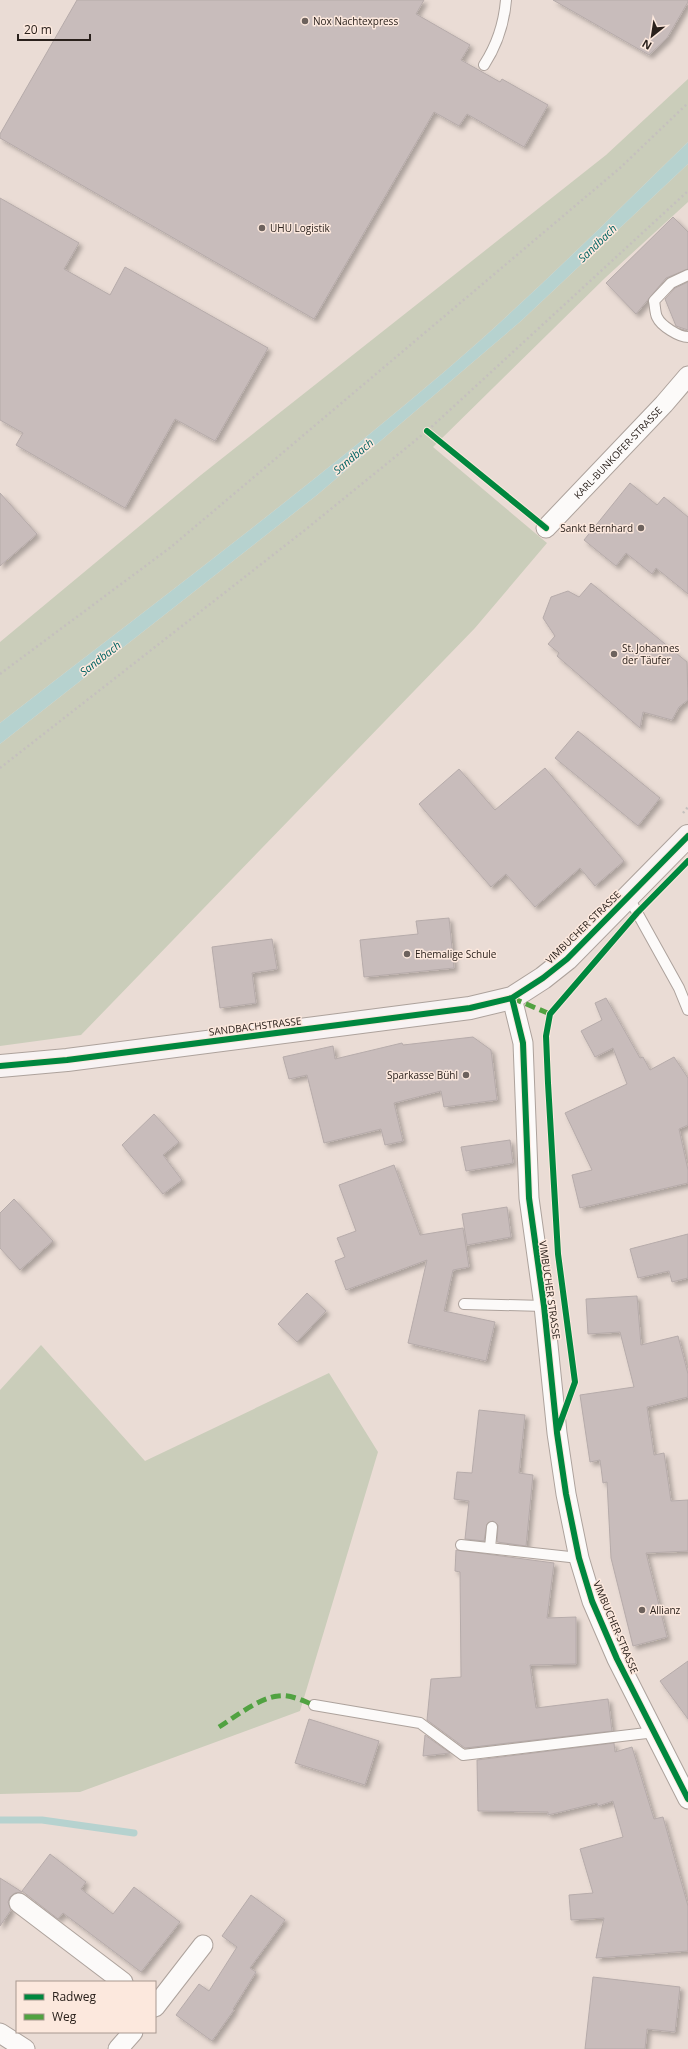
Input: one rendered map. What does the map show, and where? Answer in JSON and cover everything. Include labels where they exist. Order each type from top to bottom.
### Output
[{"type":"street","name":"KARL-BUNKOFER-STRASSE","points":[[546,528],[664,404],[688,376]]},
{"type":"street","name":"VIMBUCHER STRASSE","points":[[688,836],[629,898],[567,959],[543,978],[512,998],[522,1043],[529,1198],[544,1306],[557,1433],[566,1494],[579,1558],[592,1601],[617,1659],[688,1800]]},
{"type":"street","name":"SANDBACHSTRASSE","points":[[0,1066],[67,1060],[470,1008],[512,998]]},
{"type":"street","points":[[19,1903],[122,1981]]},
{"type":"street","points":[[156,2006],[203,1946]]},
{"type":"street","points":[[0,2033],[25,2049]]},
{"type":"street","points":[[118,2049],[132,2033]]},
{"type":"lane","points":[[484,65],[495,48],[505,15],[506,0]]},
{"type":"lane","points":[[688,275],[671,283],[654,301],[657,317],[669,329],[681,337],[688,337]]},
{"type":"lane","points":[[629,898],[679,988],[688,1010]]},
{"type":"lane","points":[[464,1304],[544,1306]]},
{"type":"lane","points":[[490,1548],[492,1527]]},
{"type":"lane","points":[[461,1545],[579,1558]]},
{"type":"lane","points":[[314,1705],[420,1723],[463,1755],[655,1732]]},
{"type":"path","points":[[0,674],[171,547],[620,168],[688,103]]},
{"type":"path","points":[[0,768],[305,530],[427,431],[688,191]]},
{"type":"green space","points":[[688,79],[688,142],[537,288],[444,372],[335,462],[0,723],[0,642],[201,475],[606,155]]},
{"type":"green space","points":[[688,164],[688,202],[605,278],[433,447],[547,543],[475,628],[81,1035],[0,1046],[0,744],[317,495],[521,321]]},
{"type":"green space","points":[[41,1345],[145,1461],[329,1373],[378,1452],[300,1711],[80,1792],[0,1794],[0,1390]]},
{"type":"water","name":"Sandbach","points":[[688,142],[688,164],[521,321],[317,495],[0,744],[0,723],[280,506],[444,372],[537,288]]},
{"type":"building","name":"UHU Logistik","points":[[77,0],[424,0],[416,14],[470,45],[461,60],[500,82],[502,79],[548,105],[524,147],[467,114],[459,126],[434,112],[314,319],[0,138],[0,134]]},
{"type":"building","points":[[553,0],[688,0],[688,2],[667,38],[649,55]]},
{"type":"building","points":[[0,198],[79,243],[64,269],[110,295],[125,267],[268,348],[215,441],[175,419],[125,508],[16,445],[23,433],[0,420]]},
{"type":"building","points":[[673,217],[688,232],[688,269],[666,278],[636,314],[606,283]]},
{"type":"building","points":[[688,282],[688,330],[676,326],[665,299],[675,288]]},
{"type":"building","name":"Sankt Bernhard","points":[[630,483],[657,505],[664,497],[688,517],[688,594],[656,568],[652,574],[626,553],[616,566],[584,540]]},
{"type":"building","points":[[0,493],[37,534],[0,566]]},
{"type":"building","name":"St. Johannes der Täufer","points":[[591,583],[687,662],[688,700],[679,707],[672,720],[643,712],[640,728],[557,656],[559,653],[548,644],[555,636],[543,618],[551,597],[568,591],[579,597]]},
{"type":"building","points":[[578,731],[660,798],[638,826],[555,758]]},
{"type":"building","points":[[545,768],[624,861],[595,886],[580,868],[535,907],[506,874],[491,887],[419,804],[459,769],[495,810]]},
{"type":"building","name":"Ehemalige Schule","points":[[449,918],[454,968],[364,977],[360,940],[418,934],[416,921]]},
{"type":"building","points":[[272,939],[277,969],[252,973],[256,1003],[220,1008],[212,947]]},
{"type":"building","points":[[606,998],[640,1058],[643,1057],[650,1070],[674,1057],[688,1078],[688,1125],[679,1129],[688,1170],[688,1183],[580,1208],[572,1175],[592,1170],[565,1113],[627,1084],[613,1048],[595,1057],[581,1031],[602,1020],[595,1003]]},
{"type":"building","points":[[473,1037],[491,1050],[497,1100],[444,1107],[441,1091],[394,1103],[403,1141],[385,1145],[381,1129],[324,1143],[307,1075],[289,1079],[283,1057],[333,1046],[335,1059],[402,1043],[403,1045]]},
{"type":"building","points":[[154,1114],[179,1142],[163,1155],[182,1180],[163,1194],[122,1145]]},
{"type":"building","points":[[510,1140],[513,1163],[466,1171],[461,1147]]},
{"type":"building","points":[[394,1165],[420,1235],[463,1228],[469,1267],[453,1270],[444,1311],[495,1322],[486,1361],[408,1343],[427,1260],[346,1290],[335,1261],[345,1257],[337,1238],[356,1231],[339,1185]]},
{"type":"building","points":[[14,1199],[53,1241],[20,1270],[0,1248],[0,1213]]},
{"type":"building","points":[[507,1207],[511,1237],[467,1245],[462,1214]]},
{"type":"building","points":[[688,1234],[688,1278],[672,1282],[669,1271],[638,1278],[630,1249]]},
{"type":"building","points":[[307,1293],[326,1311],[297,1342],[278,1324]]},
{"type":"building","points":[[637,1296],[641,1345],[678,1336],[688,1374],[688,1397],[647,1407],[654,1455],[664,1453],[671,1501],[688,1500],[688,1551],[646,1553],[667,1637],[633,1646],[611,1558],[607,1482],[603,1483],[600,1460],[590,1462],[580,1395],[634,1387],[620,1332],[588,1334],[586,1299]]},
{"type":"building","points":[[479,1410],[525,1415],[519,1473],[533,1475],[526,1546],[497,1542],[498,1525],[493,1521],[487,1524],[484,1541],[465,1539],[469,1501],[454,1499],[457,1472],[472,1473]]},
{"type":"building","points":[[456,1550],[554,1563],[547,1618],[576,1617],[576,1664],[530,1665],[536,1708],[608,1699],[612,1731],[465,1748],[427,1720],[431,1679],[461,1677],[460,1572],[455,1571]]},
{"type":"building","points":[[688,1661],[688,1719],[660,1681]]},
{"type":"building","points":[[309,1719],[379,1741],[365,1785],[295,1763]]},
{"type":"building","points":[[425,1735],[450,1753],[423,1756]]},
{"type":"building","points":[[614,1743],[615,1752],[632,1747],[654,1819],[663,1817],[688,1906],[688,1951],[596,1958],[604,1918],[571,1920],[569,1895],[593,1893],[580,1849],[623,1837],[613,1801],[598,1806],[597,1803],[548,1815],[548,1812],[478,1811],[477,1760]]},
{"type":"building","points":[[50,1854],[86,1882],[81,1889],[113,1914],[134,1887],[180,1922],[141,1972],[63,1913],[58,1919],[22,1891]]},
{"type":"building","points":[[0,1878],[22,1892],[15,1893],[10,1897],[8,1902],[11,1910],[0,1926]]},
{"type":"building","points":[[251,1895],[285,1920],[250,1968],[256,1972],[233,2009],[234,2010],[212,2041],[176,2015],[199,1984],[209,1991],[237,1947],[222,1936]]},
{"type":"building","points":[[593,1977],[680,1987],[675,2032],[647,2029],[645,2049],[585,2049]]},
{"type":"waterway","points":[[0,1820],[42,1820],[134,1833]]},
{"type":"marked path","points":[[512,998],[550,1014]]},
{"type":"marked path","points":[[219,1727],[247,1708],[271,1697],[287,1696],[314,1705]]},
{"type":"cycle path","points":[[427,431],[546,528]]},
{"type":"cycle path","points":[[0,1066],[67,1060],[470,1008],[512,998],[543,978],[567,959],[688,836]]},
{"type":"cycle path","points":[[558,1429],[575,1382],[558,1254],[546,1036],[550,1014],[637,913],[688,861]]},
{"type":"cycle path","points":[[512,998],[523,1043],[529,1198],[544,1306],[557,1433],[566,1494],[579,1558],[592,1601],[617,1659],[688,1799]]},
{"type":"place","name":"Nox Nachtexpress","points":[[305,21]]},
{"type":"place","name":"UHU Logistik","points":[[262,228]]},
{"type":"place","name":"Sankt Bernhard","points":[[641,528]]},
{"type":"place","name":"St. Johannes der Täufer","points":[[614,654]]},
{"type":"place","name":"Ehemalige Schule","points":[[407,954]]},
{"type":"place","name":"Sparkasse Bühl","points":[[466,1075]]},
{"type":"place","name":"Allianz","points":[[642,1610]]}]
